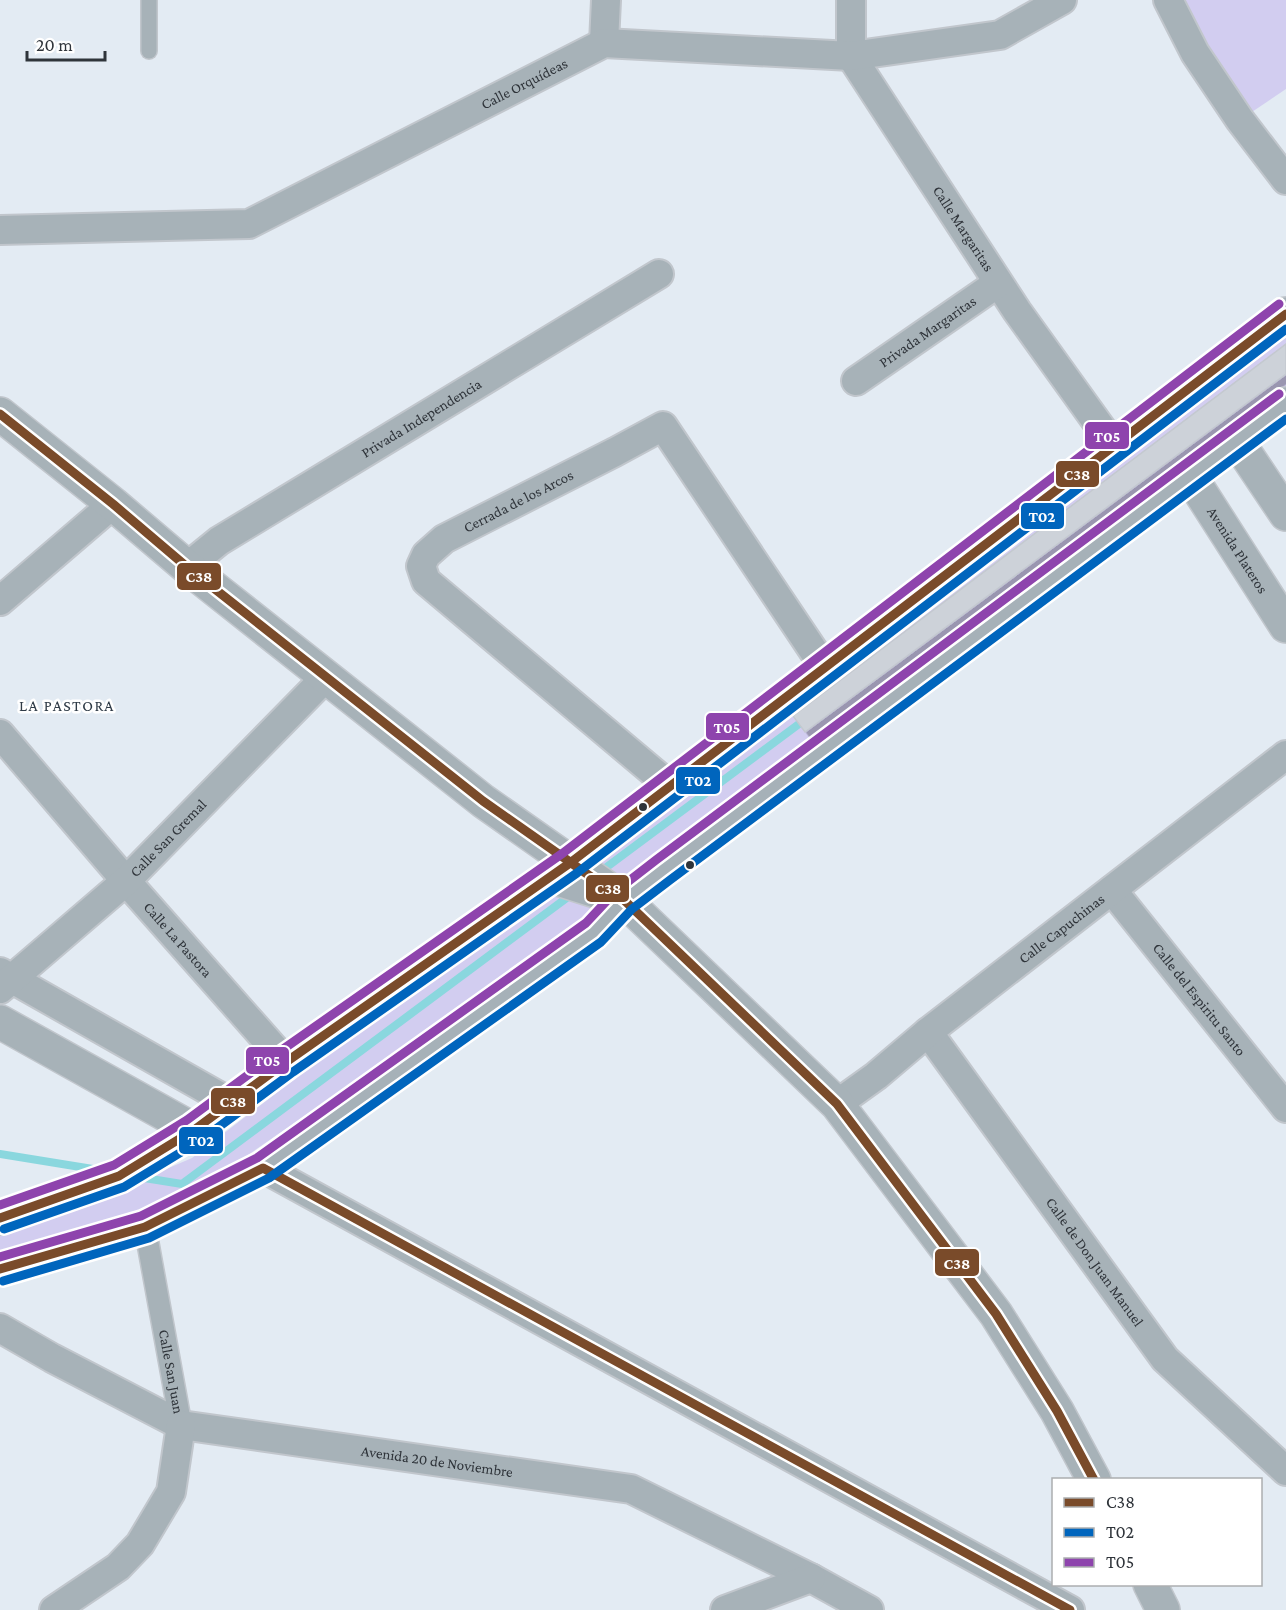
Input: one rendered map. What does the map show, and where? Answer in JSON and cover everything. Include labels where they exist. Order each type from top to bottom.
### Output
[{"type":"main road","points":[[0,1218],[119,1176],[168,1148],[231,1104],[286,1062],[561,870],[1286,314]]},
{"type":"main road","points":[[0,1269],[145,1227],[263,1168],[594,932],[624,900],[1286,404]]},
{"type":"main road","points":[[561,870],[624,900]]},
{"type":"street","points":[[604,44],[606,0]]},
{"type":"street","points":[[850,56],[851,0]]},
{"type":"street","name":"Calle Orquídeas","points":[[0,230],[249,224],[604,44],[850,56],[1000,35],[1062,0]]},
{"type":"street","points":[[1168,0],[1169,6],[1195,53],[1240,120],[1286,180]]},
{"type":"street","name":"Calle Margaritas","points":[[850,56],[1057,369],[1114,446]]},
{"type":"street","name":"Privada Independencia","points":[[187,567],[219,541],[658,274]]},
{"type":"street","name":"Privada Margaritas","points":[[856,381],[999,283]]},
{"type":"street","points":[[0,414],[113,504],[187,567],[483,801],[561,870]]},
{"type":"street","name":"Cerrada de los Arcos","points":[[670,786],[426,581],[421,566],[426,555],[444,539],[663,426],[825,668]]},
{"type":"street","points":[[1237,441],[1286,514]]},
{"type":"street","name":"Avenida Plateros","points":[[1190,476],[1286,626]]},
{"type":"street","points":[[0,601],[113,504]]},
{"type":"street","name":"Calle San Gremal","points":[[4,980],[126,881],[326,677]]},
{"type":"street","name":"Calle La Pastora","points":[[0,734],[286,1062]]},
{"type":"street","name":"Calle Capuchinas","points":[[837,1104],[876,1076],[928,1032],[1286,755]]},
{"type":"street","name":"Calle del Espiritu Santo","points":[[1112,890],[1286,1108]]},
{"type":"street","points":[[624,900],[837,1104],[996,1314],[1057,1411],[1093,1478]]},
{"type":"street","points":[[4,980],[231,1104]]},
{"type":"street","points":[[0,1022],[194,1130]]},
{"type":"street","name":"Calle de Don Juan Manuel","points":[[928,1032],[1165,1359],[1286,1470]]},
{"type":"street","points":[[263,1168],[1070,1610]]},
{"type":"street","name":"Calle San Juan","points":[[54,1610],[118,1567],[140,1544],[171,1492],[181,1425],[145,1227]]},
{"type":"street","name":"Avenida 20 de Noviembre","points":[[0,1328],[52,1358],[181,1425],[631,1489],[811,1578],[868,1610]]},
{"type":"street","points":[[725,1610],[811,1578]]},
{"type":"street","points":[[1151,1586],[1163,1610]]},
{"type":"lane","points":[[149,0],[149,51]]},
{"type":"shaded area","points":[[1183,0],[1286,0],[1286,89],[1240,120]]},
{"type":"shaded area","points":[[1286,332],[1286,387],[504,979],[229,1168],[133,1213],[0,1257],[0,1229],[115,1191],[192,1158],[350,1036]]},
{"type":"building","points":[[1286,344],[1286,374],[805,732],[793,716]]},
{"type":"waterway","points":[[600,872],[807,718]]},
{"type":"waterway","points":[[138,1177],[182,1184],[572,894]]},
{"type":"waterway","points":[[0,1154],[99,1170]]},
{"type":"transit line","name":"T05","points":[[0,1205],[114,1165],[187,1120],[279,1052],[563,853],[1279,304]]},
{"type":"transit line","name":"C38","points":[[0,1218],[119,1176],[194,1130],[286,1062],[570,863],[1286,314]]},
{"type":"transit line","name":"T02","points":[[4,1229],[124,1187],[201,1140],[293,1072],[577,873],[1286,329]]},
{"type":"transit line","name":"T05","points":[[0,1257],[141,1216],[257,1158],[586,923],[616,891],[656,860],[1279,394]]},
{"type":"transit line","name":"C38","points":[[0,414],[113,504],[187,567],[483,801],[624,900],[837,1104],[996,1314],[1057,1411],[1093,1478]]},
{"type":"transit line","name":"T02","points":[[3,1281],[149,1238],[269,1178],[601,942],[632,909],[1286,419]]},
{"type":"transit line","name":"C38","points":[[0,1269],[145,1227],[263,1168],[1070,1610]]},
{"type":"district","name":"LA PASTORA","points":[[67,705]]}]
